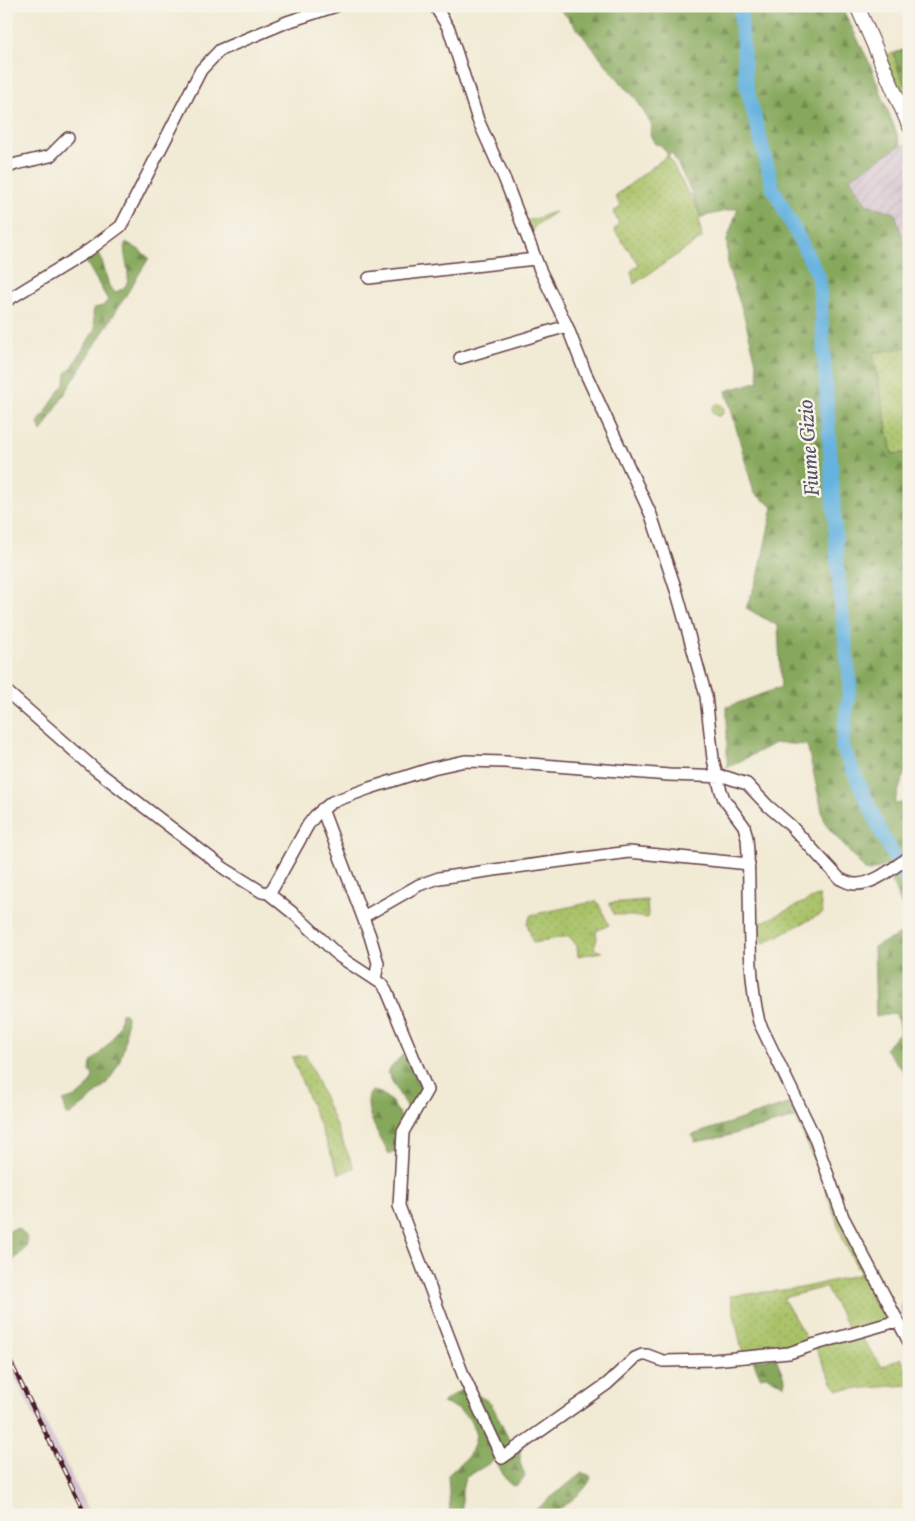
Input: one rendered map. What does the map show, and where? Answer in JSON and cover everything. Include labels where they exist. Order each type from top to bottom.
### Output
[{"type":"main road","points":[[857,6],[909,125]]},
{"type":"street","points":[[6,301],[90,250],[121,226],[201,70],[220,50],[287,22],[336,6]]},
{"type":"street","points":[[436,6],[449,29],[478,120],[535,258],[568,326],[585,372],[631,467],[651,515],[675,586],[706,696],[714,759],[720,788],[724,799],[744,826],[747,838],[750,940],[755,1002],[759,1022],[814,1136],[843,1217],[909,1342]]},
{"type":"street","points":[[6,168],[50,156],[68,138]]},
{"type":"street","points":[[369,278],[535,258]]},
{"type":"street","points":[[460,358],[568,326]]},
{"type":"street","points":[[6,691],[96,770],[225,869],[262,892],[268,892],[340,957],[381,984],[386,990],[427,1090],[403,1132],[399,1206],[464,1377],[502,1458],[607,1384],[635,1358],[642,1355],[663,1361],[713,1360],[789,1353],[897,1321]]},
{"type":"street","points":[[268,892],[308,825],[322,809],[332,802],[433,768],[465,761],[726,777],[747,784],[768,806],[790,824],[840,879],[855,884],[863,884],[906,859]]},
{"type":"street","points":[[322,809],[370,936],[378,963],[375,980]]},
{"type":"street","points":[[363,917],[419,884],[439,878],[494,870],[629,852],[749,864]]},
{"type":"shaded area","points":[[909,143],[909,259],[895,213],[866,204],[850,178],[901,145]]},
{"type":"shaded area","points":[[6,1344],[91,1515],[83,1515],[6,1360]]},
{"type":"green space","points":[[556,6],[841,6],[869,62],[901,145],[850,178],[866,204],[895,213],[909,259],[909,347],[873,353],[892,454],[909,453],[909,760],[894,804],[909,802],[909,847],[902,853],[909,864],[909,923],[885,866],[867,872],[825,824],[807,745],[775,743],[727,768],[727,707],[781,687],[778,626],[746,608],[758,577],[773,507],[754,493],[726,391],[759,381],[743,312],[728,268],[727,240],[738,208],[701,217],[693,195],[672,153],[668,155],[661,145],[655,144],[650,135],[652,126],[635,97]]},
{"type":"green space","points":[[909,48],[909,91],[898,70],[894,53]]},
{"type":"green space","points":[[894,53],[898,70],[909,91],[909,110],[884,56]]},
{"type":"green space","points":[[668,155],[689,195],[691,194],[701,218],[699,221],[702,238],[634,284],[631,271],[639,264],[614,230],[619,223],[613,212],[621,207],[615,196]]},
{"type":"green space","points":[[555,212],[536,225],[532,231],[533,240],[525,220]]},
{"type":"green space","points":[[126,242],[149,258],[41,432],[38,423],[65,383],[66,373],[71,369],[95,329],[94,308],[103,306],[108,300],[84,258],[97,249],[109,286],[115,292],[123,288],[127,283]]},
{"type":"green space","points":[[909,347],[909,453],[892,454],[873,353]]},
{"type":"green space","points":[[716,404],[720,404],[724,410],[720,416],[716,416],[712,412],[712,408]]},
{"type":"green space","points":[[819,895],[823,913],[764,943],[757,932],[756,925]]},
{"type":"green space","points":[[647,900],[648,918],[613,914],[610,903]]},
{"type":"green space","points":[[597,901],[609,925],[596,931],[597,939],[594,947],[602,952],[578,956],[577,946],[569,936],[533,943],[527,923],[531,915]]},
{"type":"green space","points":[[909,930],[909,1078],[885,1049],[900,1032],[896,1013],[876,1017],[874,947]]},
{"type":"green space","points":[[121,1013],[127,1016],[126,1035],[116,1069],[97,1093],[70,1115],[67,1115],[63,1101],[78,1096],[91,1082],[93,1076],[90,1071],[91,1063],[111,1041],[119,1026]]},
{"type":"green space","points":[[404,1053],[423,1091],[409,1112],[387,1072]]},
{"type":"green space","points":[[306,1055],[354,1168],[339,1174],[292,1057]]},
{"type":"green space","points":[[372,1091],[381,1093],[391,1101],[403,1120],[400,1149],[389,1154],[370,1113],[368,1105]]},
{"type":"green space","points":[[791,1103],[796,1103],[848,1237],[865,1273],[892,1318],[850,1331],[825,1287],[783,1298],[809,1343],[794,1348],[743,1355],[730,1296],[801,1288],[861,1274],[844,1242],[821,1176]]},
{"type":"green space","points":[[791,1103],[796,1118],[723,1137],[695,1142],[692,1135]]},
{"type":"green space","points":[[18,1228],[24,1233],[27,1244],[21,1253],[6,1266],[6,1231]]},
{"type":"green space","points":[[909,1295],[909,1322],[903,1316],[902,1305]]},
{"type":"green space","points":[[859,1334],[882,1367],[901,1358],[909,1375],[909,1385],[838,1390],[833,1384],[815,1346]]},
{"type":"green space","points":[[776,1358],[785,1380],[784,1385],[767,1376],[760,1377],[753,1360]]},
{"type":"green space","points":[[471,1383],[476,1394],[491,1403],[513,1448],[520,1450],[520,1463],[525,1475],[520,1483],[515,1486],[511,1485],[495,1460],[465,1478],[462,1490],[462,1515],[450,1515],[448,1475],[468,1456],[473,1447],[475,1430],[472,1422],[466,1416],[451,1406],[442,1403]]},
{"type":"green space","points":[[582,1473],[589,1475],[591,1478],[579,1494],[553,1515],[536,1515],[534,1511]]},
{"type":"waterway","name":"Fiume Gizio","points":[[740,6],[746,84],[773,188],[819,277],[838,574],[850,684],[842,746],[882,834],[909,885]]},
{"type":"railway","points":[[6,1353],[86,1515]]}]
